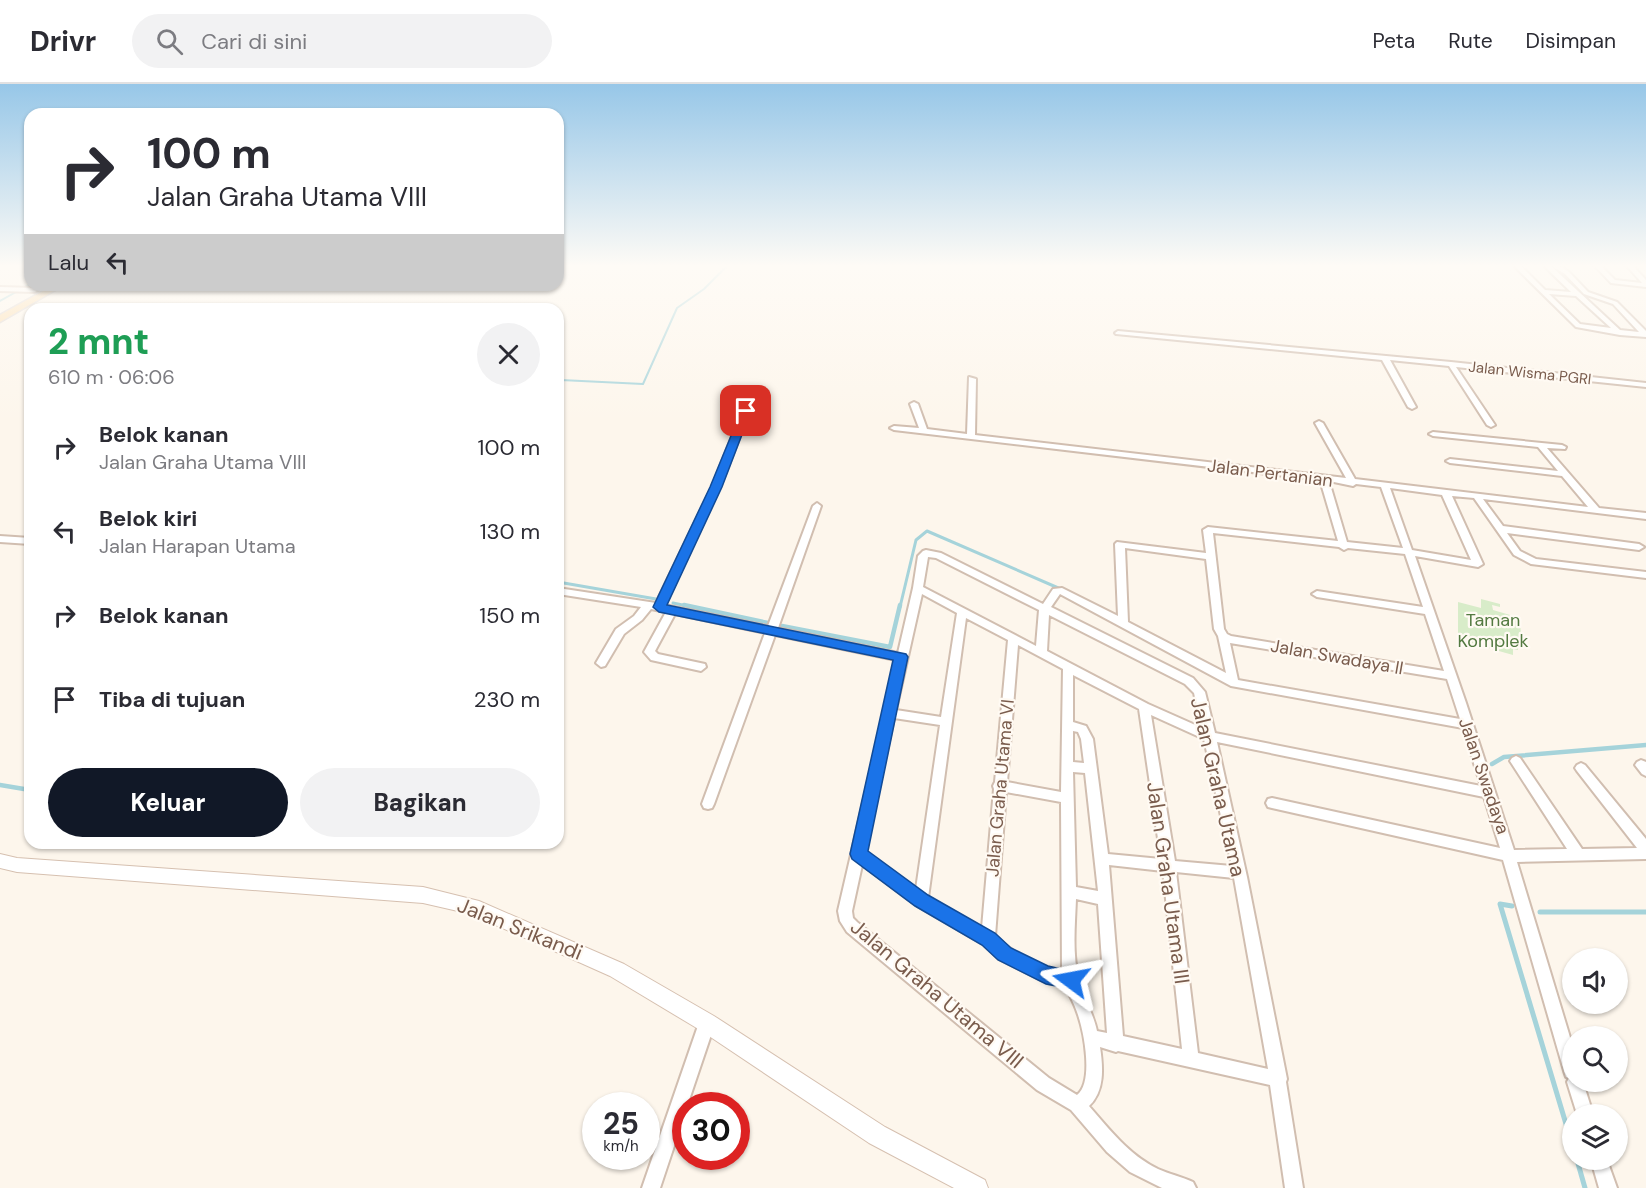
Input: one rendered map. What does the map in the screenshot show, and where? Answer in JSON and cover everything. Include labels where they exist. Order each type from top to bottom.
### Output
[{"type":"main road","name":"Jalan Srikandi","points":[[0,861],[423,895],[473,907],[572,949],[653,990],[876,1135],[977,1188]]},
{"type":"street","points":[[1569,318],[1578,326],[1646,335]]},
{"type":"street","points":[[1603,318],[1620,333]]},
{"type":"street","points":[[1629,318],[1646,335]]},
{"type":"street","points":[[1118,333],[1451,364]]},
{"type":"street","points":[[1385,358],[1412,407]]},
{"type":"street","name":"Jalan Wisma PGRI","points":[[1451,364],[1646,385]]},
{"type":"street","name":"Jalan Wisma PGRI","points":[[1451,364],[1491,425]]},
{"type":"street","points":[[971,437],[972,379]]},
{"type":"street","points":[[601,663],[620,632],[654,606],[716,487],[753,393]]},
{"type":"street","points":[[914,404],[924,431]]},
{"type":"street","points":[[1319,423],[1353,483]]},
{"type":"street","name":"Jalan Pertanian","points":[[894,428],[1646,516]]},
{"type":"street","points":[[1433,434],[1562,447]]},
{"type":"street","points":[[1540,445],[1598,511]]},
{"type":"street","points":[[1450,461],[1566,474]]},
{"type":"street","points":[[1324,480],[1344,547]]},
{"type":"street","name":"Jalan Swadaya","points":[[1384,485],[1409,552],[1511,856],[1562,1036]]},
{"type":"street","points":[[1233,682],[1223,636],[1219,629],[1207,533],[1210,530],[1344,547],[1409,552],[1478,564],[1446,493]]},
{"type":"street","points":[[1477,497],[1517,553],[1531,561],[1646,575]]},
{"type":"street","points":[[708,804],[818,506]]},
{"type":"street","points":[[1501,529],[1639,547]]},
{"type":"street","points":[[0,539],[24,541]]},
{"type":"street","points":[[1123,622],[1120,544],[1210,557]]},
{"type":"street","name":"Jalan Graha Utama","points":[[923,556],[929,553],[938,555],[1194,685],[1199,692],[1239,873],[1279,1079],[1293,1188]]},
{"type":"street","name":"Jalan Graha Utama VIII","points":[[923,556],[918,588],[845,911],[847,921],[1043,1084],[1077,1104],[1124,1159],[1149,1175],[1187,1188]]},
{"type":"street","points":[[918,588],[1144,707],[1209,736],[1490,793]]},
{"type":"street","points":[[564,592],[654,606],[901,657]]},
{"type":"street","points":[[1041,654],[1044,610],[1055,593],[1066,593],[1233,682],[1466,724]]},
{"type":"street","points":[[1317,594],[1429,611]]},
{"type":"street","points":[[672,610],[649,652],[655,657],[701,667]]},
{"type":"street","points":[[921,901],[962,610]]},
{"type":"street","name":"Jalan Swadaya II","points":[[1223,636],[1229,639],[1450,676]]},
{"type":"street","name":"Jalan Graha Utama VI","points":[[988,939],[1013,637]]},
{"type":"street","points":[[1068,668],[1067,798],[1071,980],[1091,1037],[1095,1077],[1092,1091],[1083,1103],[1077,1104]]},
{"type":"street","name":"Jalan Graha Utama III","points":[[1144,707],[1169,866],[1191,1059]]},
{"type":"street","points":[[889,713],[946,722]]},
{"type":"street","points":[[1067,725],[1082,729],[1086,735],[1102,859],[1116,1044]]},
{"type":"street","points":[[1516,761],[1578,854]]},
{"type":"street","points":[[1067,766],[1090,769]]},
{"type":"street","points":[[1581,768],[1646,851]]},
{"type":"street","points":[[999,786],[1067,798]]},
{"type":"street","points":[[1272,803],[1511,856],[1646,851]]},
{"type":"street","points":[[858,854],[921,901],[988,939],[1004,954],[1046,975],[1071,980]]},
{"type":"street","points":[[1102,859],[1239,873]]},
{"type":"street","points":[[1069,892],[1105,898]]},
{"type":"street","points":[[651,1188],[707,1023]]},
{"type":"street","points":[[1091,1037],[1279,1079]]},
{"type":"street","points":[[1602,1170],[1608,1188]]},
{"type":"green space","name":"Taman Komplek","points":[[1481,599],[1500,604],[1500,607],[1492,605],[1493,610],[1517,617],[1520,622],[1522,648],[1513,649],[1513,655],[1467,642],[1467,636],[1458,633],[1458,602],[1481,608]]},
{"type":"waterway","points":[[564,380],[643,384],[673,318]]},
{"type":"waterway","points":[[900,607],[916,540],[927,531],[1063,590]]},
{"type":"waterway","points":[[564,583],[656,599]]},
{"type":"waterway","points":[[673,603],[692,607]]},
{"type":"waterway","points":[[684,605],[768,623]]},
{"type":"waterway","points":[[782,626],[890,647],[900,605]]},
{"type":"waterway","points":[[1492,764],[1504,757],[1646,745]]},
{"type":"waterway","points":[[0,785],[24,789]]},
{"type":"waterway","points":[[1512,906],[1500,904],[1562,1111]]},
{"type":"waterway","points":[[1540,912],[1646,912]]},
{"type":"waterway","points":[[1580,1170],[1585,1188]]},
{"type":"route","points":[[746,411],[716,487],[659,607],[901,657],[858,854],[921,901],[988,939],[1004,954],[1046,975],[1071,980]]}]
